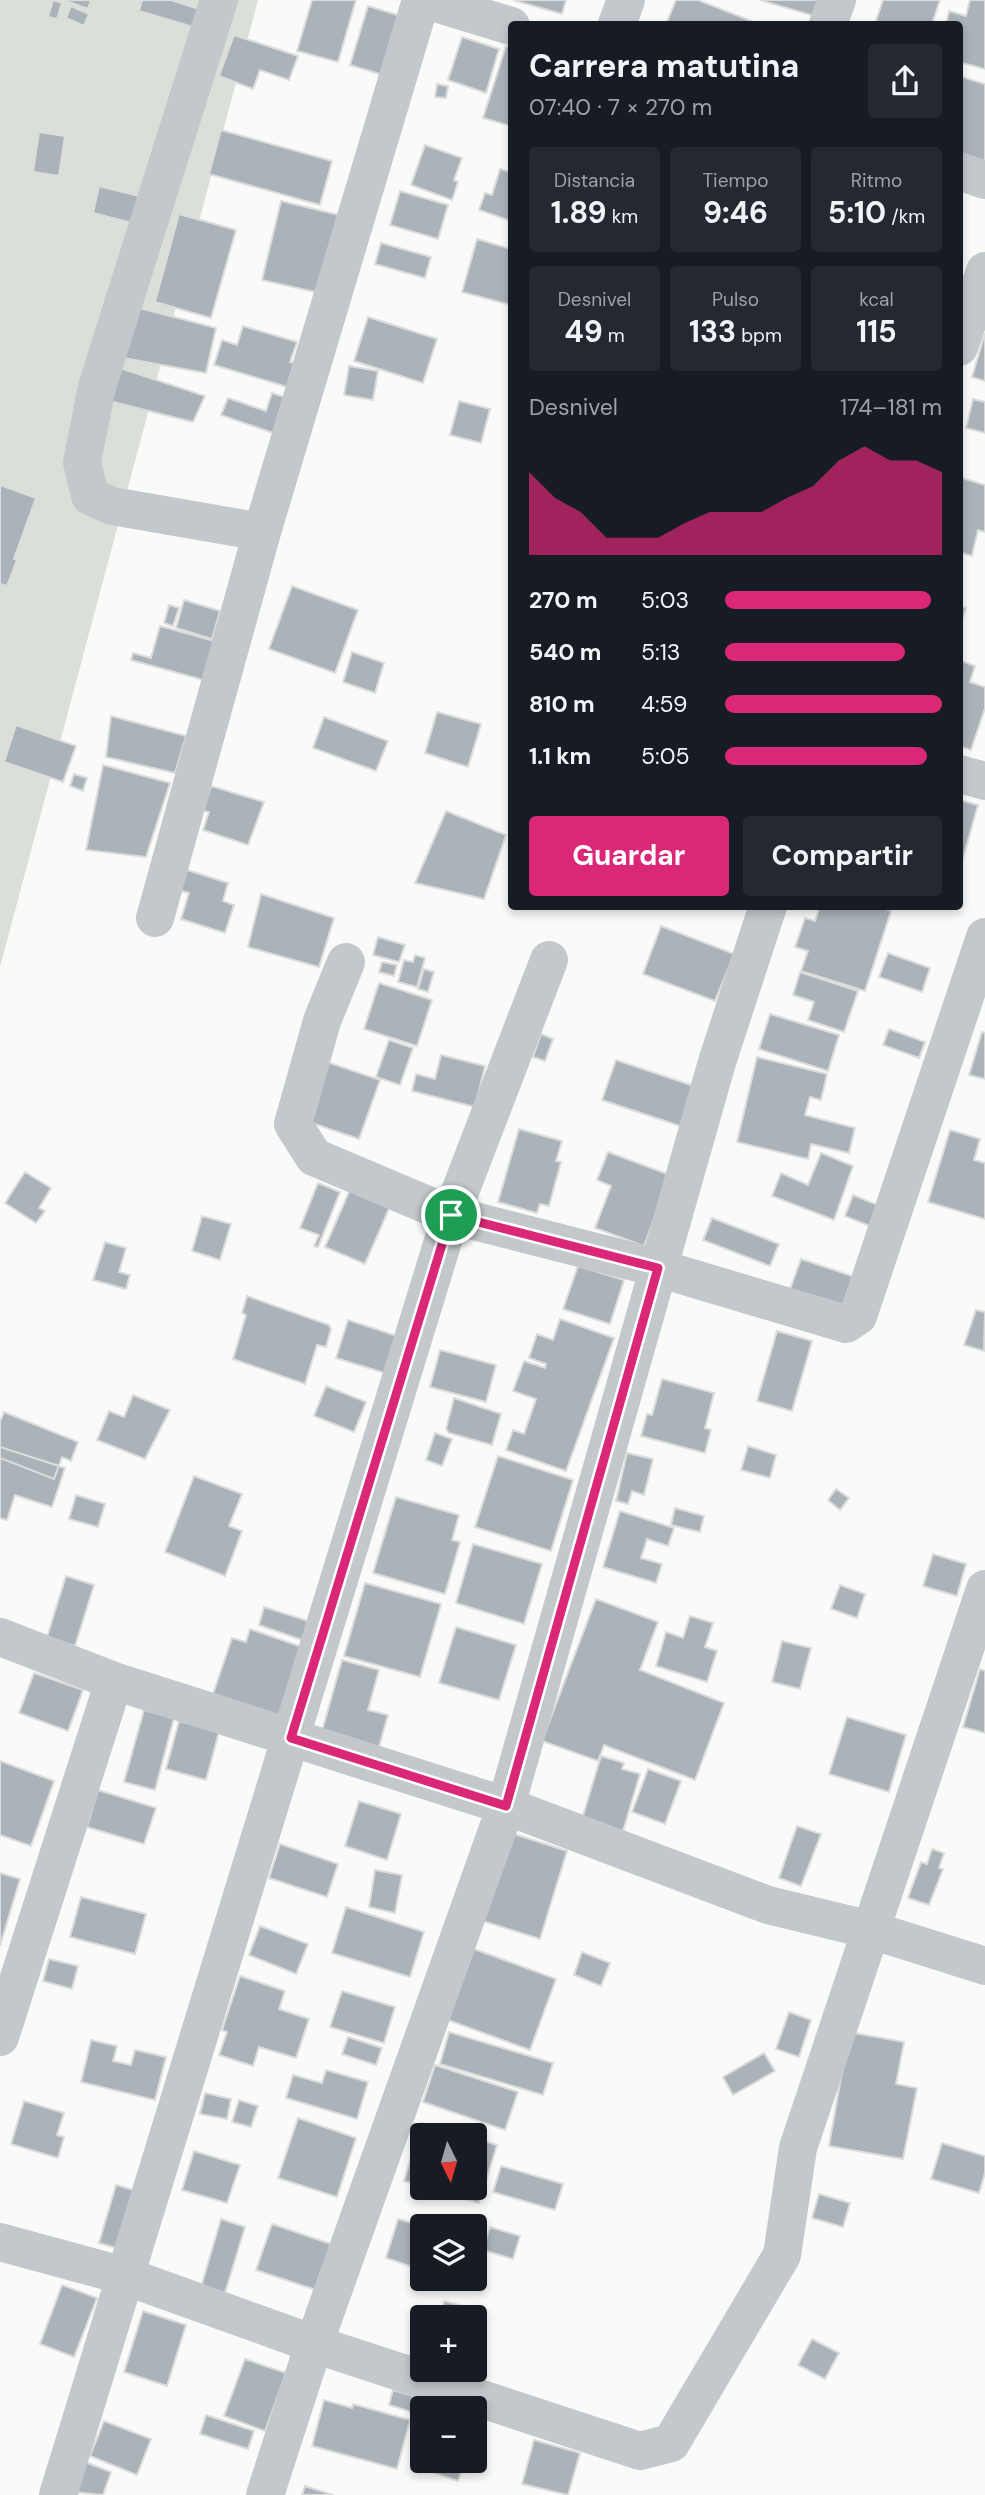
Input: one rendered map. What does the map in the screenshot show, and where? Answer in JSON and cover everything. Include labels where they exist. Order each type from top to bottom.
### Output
[{"type":"street","points":[[219,0],[97,387],[82,462],[90,496],[112,506],[262,533]]},
{"type":"street","points":[[155,918],[262,533],[423,0],[508,25]]},
{"type":"street","points":[[618,21],[626,0]]},
{"type":"street","points":[[829,21],[837,0]]},
{"type":"street","points":[[963,172],[985,180]]},
{"type":"street","points":[[963,335],[985,271]]},
{"type":"street","points":[[963,775],[985,781]]},
{"type":"street","points":[[265,2495],[314,2344],[506,1806],[717,1062],[767,910]]},
{"type":"street","points":[[346,962],[322,1021],[293,1124],[314,1157],[451,1215],[658,1268],[846,1324],[858,1316],[985,937]]},
{"type":"street","points":[[58,2495],[451,1215],[549,960]]},
{"type":"street","points":[[0,2242],[125,2276],[314,2344],[640,2451],[671,2443],[782,2255],[798,2148],[985,1588]]},
{"type":"street","points":[[0,1637],[114,1681],[506,1806],[768,1905],[872,1930],[985,1966]]},
{"type":"street","points":[[0,2037],[114,1681]]},
{"type":"shaded area","points":[[0,0],[258,0],[0,967]]},
{"type":"building","points":[[53,0],[62,3],[57,19],[48,17]]},
{"type":"building","points":[[63,0],[91,0],[88,9]]},
{"type":"building","points":[[142,0],[171,0],[199,9],[193,27],[139,11]]},
{"type":"building","points":[[312,0],[356,0],[338,62],[297,51]]},
{"type":"building","points":[[513,0],[566,0],[562,14]]},
{"type":"building","points":[[676,0],[698,0],[751,21],[667,21]]},
{"type":"building","points":[[760,0],[827,0],[821,18]]},
{"type":"building","points":[[883,0],[940,0],[933,21],[876,21]]},
{"type":"building","points":[[970,0],[985,0],[985,69],[963,63],[963,21],[947,21],[949,11],[966,16]]},
{"type":"building","points":[[71,6],[89,14],[84,26],[66,18]]},
{"type":"building","points":[[368,6],[404,17],[386,76],[350,65]]},
{"type":"building","points":[[234,35],[298,56],[289,80],[260,70],[253,89],[219,76]]},
{"type":"building","points":[[462,37],[499,49],[486,93],[448,80]]},
{"type":"building","points":[[506,46],[508,125],[483,118]]},
{"type":"building","points":[[963,77],[985,84],[985,163],[963,158]]},
{"type":"building","points":[[437,84],[448,86],[446,98],[435,97]]},
{"type":"building","points":[[221,130],[332,161],[320,205],[209,174]]},
{"type":"building","points":[[39,132],[65,136],[59,176],[33,172]]},
{"type":"building","points":[[425,145],[462,158],[454,180],[458,182],[452,200],[411,185]]},
{"type":"building","points":[[500,169],[508,171],[508,220],[479,210],[485,193],[492,195]]},
{"type":"building","points":[[99,186],[147,198],[140,225],[93,213]]},
{"type":"building","points":[[400,191],[448,205],[438,239],[390,225]]},
{"type":"building","points":[[281,201],[343,216],[324,294],[262,280]]},
{"type":"building","points":[[179,214],[236,230],[211,318],[155,302]]},
{"type":"building","points":[[477,239],[508,248],[508,304],[462,292]]},
{"type":"building","points":[[381,243],[431,257],[425,278],[375,264]]},
{"type":"building","points":[[136,307],[216,328],[206,373],[123,358]]},
{"type":"building","points":[[368,317],[437,339],[423,383],[354,361]]},
{"type":"building","points":[[243,326],[297,342],[290,362],[299,364],[291,388],[214,365],[222,340],[237,345]]},
{"type":"building","points":[[985,333],[985,381],[972,377]]},
{"type":"building","points":[[349,366],[378,371],[373,400],[344,395]]},
{"type":"building","points":[[120,368],[205,396],[193,422],[109,401]]},
{"type":"building","points":[[272,393],[290,399],[279,435],[221,415],[228,398],[266,411]]},
{"type":"building","points":[[973,399],[985,402],[985,433],[966,428]]},
{"type":"building","points":[[459,401],[490,409],[481,443],[450,435]]},
{"type":"building","points":[[963,478],[985,485],[985,532],[978,530],[972,556],[963,553]]},
{"type":"building","points":[[0,485],[36,498],[7,586],[0,584]]},
{"type":"building","points":[[292,586],[358,610],[335,673],[269,649]]},
{"type":"building","points":[[184,600],[220,611],[212,639],[176,628]]},
{"type":"building","points":[[169,605],[179,608],[173,626],[164,623]]},
{"type":"building","points":[[160,626],[218,642],[207,681],[131,660],[133,653],[151,658]]},
{"type":"building","points":[[352,652],[384,663],[375,693],[343,682]]},
{"type":"building","points":[[963,662],[975,666],[970,682],[985,687],[985,708],[971,750],[963,747]]},
{"type":"building","points":[[437,712],[481,724],[468,767],[425,753]]},
{"type":"building","points":[[111,716],[186,736],[175,773],[106,757]]},
{"type":"building","points":[[324,717],[388,741],[376,771],[313,748]]},
{"type":"building","points":[[16,725],[76,746],[63,782],[4,762]]},
{"type":"building","points":[[103,765],[170,783],[146,857],[86,850]]},
{"type":"building","points":[[74,774],[87,778],[83,791],[70,786]]},
{"type":"building","points":[[211,786],[264,802],[248,845],[203,830],[209,812],[203,811]]},
{"type":"building","points":[[963,801],[978,805],[963,858]]},
{"type":"building","points":[[446,811],[506,835],[484,899],[415,883]]},
{"type":"building","points":[[184,869],[228,883],[223,901],[234,905],[225,933],[181,919],[189,893],[177,890]]},
{"type":"building","points":[[261,894],[334,918],[319,967],[248,947]]},
{"type":"building","points":[[819,910],[891,911],[865,991],[801,971],[808,951],[795,947],[805,918],[815,921]]},
{"type":"building","points":[[661,926],[734,954],[715,1001],[643,974]]},
{"type":"building","points":[[378,937],[405,945],[399,962],[373,955]]},
{"type":"building","points":[[888,953],[930,968],[922,992],[879,977]]},
{"type":"building","points":[[415,955],[425,958],[417,987],[398,982],[404,960],[413,962]]},
{"type":"building","points":[[382,962],[397,965],[394,976],[379,972]]},
{"type":"building","points":[[424,969],[434,972],[428,992],[418,989]]},
{"type":"building","points":[[800,972],[858,991],[844,1032],[808,1020],[814,1002],[793,995]]},
{"type":"building","points":[[379,983],[432,1000],[417,1046],[364,1029]]},
{"type":"building","points":[[770,1014],[839,1035],[828,1071],[759,1049]]},
{"type":"building","points":[[889,1029],[925,1042],[919,1058],[883,1045]]},
{"type":"building","points":[[982,1032],[985,1033],[985,1079],[969,1075]]},
{"type":"building","points":[[541,1034],[553,1039],[545,1061],[533,1057]]},
{"type":"building","points":[[389,1040],[413,1048],[400,1085],[376,1077]]},
{"type":"building","points":[[441,1055],[485,1066],[475,1107],[412,1091],[416,1074],[435,1079]]},
{"type":"building","points":[[757,1057],[827,1074],[821,1100],[810,1097],[805,1115],[855,1128],[849,1153],[811,1144],[808,1159],[737,1142]]},
{"type":"building","points":[[616,1060],[697,1087],[683,1127],[602,1100]]},
{"type":"building","points":[[327,1062],[380,1080],[359,1139],[306,1121]]},
{"type":"building","points":[[519,1129],[562,1141],[556,1161],[561,1162],[549,1206],[540,1204],[537,1213],[498,1202]]},
{"type":"building","points":[[950,1130],[980,1139],[974,1160],[985,1163],[985,1219],[928,1202]]},
{"type":"building","points":[[608,1152],[670,1175],[644,1246],[595,1228],[611,1186],[597,1180]]},
{"type":"building","points":[[821,1153],[853,1166],[834,1220],[772,1196],[781,1173],[808,1185]]},
{"type":"building","points":[[25,1172],[51,1188],[39,1208],[45,1211],[36,1223],[5,1203]]},
{"type":"building","points":[[318,1183],[340,1192],[318,1247],[314,1246],[319,1235],[300,1228]]},
{"type":"building","points":[[352,1185],[392,1202],[365,1264],[325,1247]]},
{"type":"building","points":[[853,1195],[880,1206],[872,1227],[845,1216]]},
{"type":"building","points":[[202,1216],[231,1224],[220,1260],[192,1251]]},
{"type":"building","points":[[712,1218],[779,1244],[770,1266],[703,1240]]},
{"type":"building","points":[[105,1242],[126,1248],[119,1272],[130,1275],[126,1289],[93,1280]]},
{"type":"building","points":[[801,1259],[861,1279],[847,1317],[788,1295]]},
{"type":"building","points":[[578,1266],[624,1280],[610,1324],[563,1309]]},
{"type":"building","points":[[247,1296],[329,1325],[331,1329],[326,1347],[317,1345],[305,1384],[233,1359],[246,1315],[242,1313]]},
{"type":"building","points":[[976,1310],[985,1312],[984,1351],[964,1345]]},
{"type":"building","points":[[560,1319],[614,1338],[566,1471],[506,1450],[513,1430],[524,1434],[536,1399],[513,1391],[524,1361],[545,1368],[546,1364],[529,1358],[537,1334],[553,1340]]},
{"type":"building","points":[[348,1320],[400,1337],[388,1374],[336,1358]]},
{"type":"building","points":[[777,1331],[812,1341],[792,1411],[757,1401]]},
{"type":"building","points":[[440,1350],[496,1365],[486,1402],[430,1387]]},
{"type":"building","points":[[662,1379],[714,1393],[705,1428],[711,1430],[705,1453],[641,1436],[647,1414],[652,1415]]},
{"type":"building","points":[[326,1386],[366,1402],[354,1432],[314,1416]]},
{"type":"building","points":[[133,1395],[170,1410],[145,1459],[97,1440],[109,1411],[124,1417]]},
{"type":"building","points":[[454,1398],[501,1414],[492,1445],[449,1433],[446,1429]]},
{"type":"building","points":[[4,1412],[78,1442],[71,1461],[62,1457],[54,1479],[0,1458],[0,1422]]},
{"type":"building","points":[[435,1433],[452,1439],[442,1466],[426,1460]]},
{"type":"building","points":[[748,1446],[776,1455],[770,1478],[741,1470]]},
{"type":"building","points":[[0,1447],[65,1468],[52,1507],[15,1495],[7,1520],[0,1518]]},
{"type":"building","points":[[627,1453],[653,1459],[644,1495],[632,1491],[628,1504],[616,1501]]},
{"type":"building","points":[[498,1456],[573,1480],[551,1551],[475,1527]]},
{"type":"building","points":[[194,1476],[242,1494],[229,1526],[242,1531],[225,1576],[165,1552]]},
{"type":"building","points":[[836,1489],[849,1498],[840,1510],[828,1500]]},
{"type":"building","points":[[76,1495],[105,1504],[98,1527],[69,1519]]},
{"type":"building","points":[[396,1497],[459,1515],[452,1540],[460,1542],[445,1594],[373,1573]]},
{"type":"building","points":[[675,1508],[704,1516],[700,1532],[671,1525]]},
{"type":"building","points":[[620,1511],[674,1528],[668,1546],[647,1539],[641,1558],[662,1564],[656,1583],[603,1567]]},
{"type":"building","points":[[473,1544],[542,1564],[524,1624],[456,1603]]},
{"type":"building","points":[[933,1554],[966,1564],[957,1596],[923,1586]]},
{"type":"building","points":[[66,1576],[94,1585],[75,1646],[47,1637]]},
{"type":"building","points":[[365,1583],[441,1604],[420,1677],[344,1656]]},
{"type":"building","points":[[840,1585],[865,1594],[857,1618],[831,1609]]},
{"type":"building","points":[[596,1599],[658,1622],[640,1670],[724,1703],[695,1780],[604,1745],[598,1761],[542,1741]]},
{"type":"building","points":[[264,1607],[311,1622],[305,1641],[259,1625]]},
{"type":"building","points":[[690,1616],[713,1623],[705,1647],[717,1651],[707,1682],[656,1666],[666,1632],[683,1638]]},
{"type":"building","points":[[456,1627],[516,1645],[499,1700],[439,1683]]},
{"type":"building","points":[[250,1629],[305,1648],[281,1717],[213,1694],[232,1638],[246,1642]]},
{"type":"building","points":[[782,1641],[811,1648],[800,1689],[772,1682]]},
{"type":"building","points":[[342,1660],[379,1670],[368,1710],[388,1715],[379,1747],[322,1731]]},
{"type":"building","points":[[980,1669],[985,1671],[985,1733],[963,1727]]},
{"type":"building","points":[[34,1673],[83,1690],[68,1731],[19,1713]]},
{"type":"building","points":[[144,1710],[174,1718],[155,1790],[124,1782]]},
{"type":"building","points":[[847,1717],[906,1735],[889,1792],[829,1774]]},
{"type":"building","points":[[179,1721],[219,1732],[206,1780],[166,1769]]},
{"type":"building","points":[[601,1756],[624,1763],[622,1769],[640,1774],[623,1831],[582,1819]]},
{"type":"building","points":[[0,1761],[54,1781],[31,1846],[0,1835]]},
{"type":"building","points":[[648,1769],[681,1781],[665,1824],[632,1812]]},
{"type":"building","points":[[98,1790],[156,1808],[144,1844],[87,1827]]},
{"type":"building","points":[[359,1801],[401,1814],[387,1860],[345,1846]]},
{"type":"building","points":[[797,1826],[821,1834],[801,1886],[779,1878]]},
{"type":"building","points":[[511,1833],[567,1851],[540,1939],[483,1921]]},
{"type":"building","points":[[280,1844],[338,1864],[327,1897],[269,1878]]},
{"type":"building","points":[[932,1849],[944,1853],[939,1868],[943,1869],[929,1905],[908,1898],[921,1862],[927,1864]]},
{"type":"building","points":[[375,1870],[402,1875],[395,1913],[369,1907]]},
{"type":"building","points":[[0,1873],[20,1879],[0,1946]]},
{"type":"building","points":[[81,1897],[146,1914],[135,1954],[70,1937]]},
{"type":"building","points":[[346,1907],[424,1932],[410,1977],[332,1953]]},
{"type":"building","points":[[260,1926],[308,1944],[296,1974],[249,1955]]},
{"type":"building","points":[[474,1949],[556,1979],[530,2050],[448,2020]]},
{"type":"building","points":[[582,1952],[610,1963],[601,1986],[574,1975]]},
{"type":"building","points":[[49,1959],[78,1966],[72,1989],[43,1981]]},
{"type":"building","points":[[240,1976],[285,1991],[279,2009],[309,2019],[296,2058],[259,2047],[253,2066],[219,2055],[227,2032],[222,2030]]},
{"type":"building","points":[[342,1991],[395,2007],[384,2043],[330,2027]]},
{"type":"building","points":[[789,2012],[811,2020],[799,2057],[776,2049]]},
{"type":"building","points":[[449,2032],[553,2063],[543,2095],[440,2064]]},
{"type":"building","points":[[849,2032],[904,2042],[896,2084],[917,2088],[903,2159],[829,2146]]},
{"type":"building","points":[[348,2037],[382,2048],[376,2065],[342,2054]]},
{"type":"building","points":[[91,2040],[117,2046],[113,2061],[131,2065],[135,2050],[166,2057],[155,2100],[81,2082]]},
{"type":"building","points":[[764,2053],[775,2071],[733,2095],[723,2077]]},
{"type":"building","points":[[435,2065],[518,2092],[505,2130],[423,2102]]},
{"type":"building","points":[[326,2070],[368,2082],[357,2119],[286,2098],[293,2075],[322,2083]]},
{"type":"building","points":[[205,2093],[231,2099],[227,2119],[200,2114]]},
{"type":"building","points":[[239,2100],[258,2106],[251,2127],[232,2122]]},
{"type":"building","points":[[24,2101],[64,2113],[57,2135],[64,2137],[58,2158],[11,2144]]},
{"type":"building","points":[[298,2118],[356,2138],[337,2197],[278,2178]]},
{"type":"building","points":[[487,2142],[497,2145],[487,2177]]},
{"type":"building","points":[[942,2143],[985,2156],[985,2173],[979,2193],[931,2179]]},
{"type":"building","points":[[194,2151],[240,2165],[227,2203],[182,2190]]},
{"type":"building","points":[[410,2161],[410,2183],[404,2181]]},
{"type":"building","points":[[501,2166],[563,2184],[555,2210],[493,2192]]},
{"type":"building","points":[[116,2185],[137,2191],[120,2249],[99,2243]]},
{"type":"building","points":[[819,2194],[850,2203],[843,2227],[812,2218]]},
{"type":"building","points":[[221,2219],[245,2227],[225,2293],[201,2287]]},
{"type":"building","points":[[398,2219],[410,2222],[410,2266],[386,2258]]},
{"type":"building","points":[[272,2224],[331,2244],[316,2290],[256,2270]]},
{"type":"building","points":[[490,2227],[520,2236],[513,2259],[487,2251]]},
{"type":"building","points":[[62,2285],[97,2298],[74,2357],[40,2344]]},
{"type":"building","points":[[444,2301],[459,2305],[443,2305]]},
{"type":"building","points":[[143,2311],[186,2325],[167,2386],[124,2372]]},
{"type":"building","points":[[812,2339],[839,2353],[825,2379],[798,2365]]},
{"type":"building","points":[[245,2359],[286,2373],[265,2431],[224,2416]]},
{"type":"building","points":[[393,2390],[414,2396],[410,2396],[410,2411],[389,2405]]},
{"type":"building","points":[[324,2400],[352,2408],[353,2404],[410,2420],[397,2469],[312,2446]]},
{"type":"building","points":[[206,2415],[254,2431],[248,2449],[200,2434]]},
{"type":"building","points":[[104,2421],[151,2439],[137,2475],[90,2456]]},
{"type":"building","points":[[534,2440],[580,2453],[568,2495],[522,2484]]},
{"type":"building","points":[[85,2462],[111,2472],[103,2495],[74,2492]]},
{"type":"building","points":[[435,2473],[461,2473],[458,2481]]},
{"type":"building","points":[[305,2486],[333,2495],[302,2495]]},
{"type":"route","points":[[451,1215],[658,1268],[506,1806],[291,1738],[451,1215]]}]
